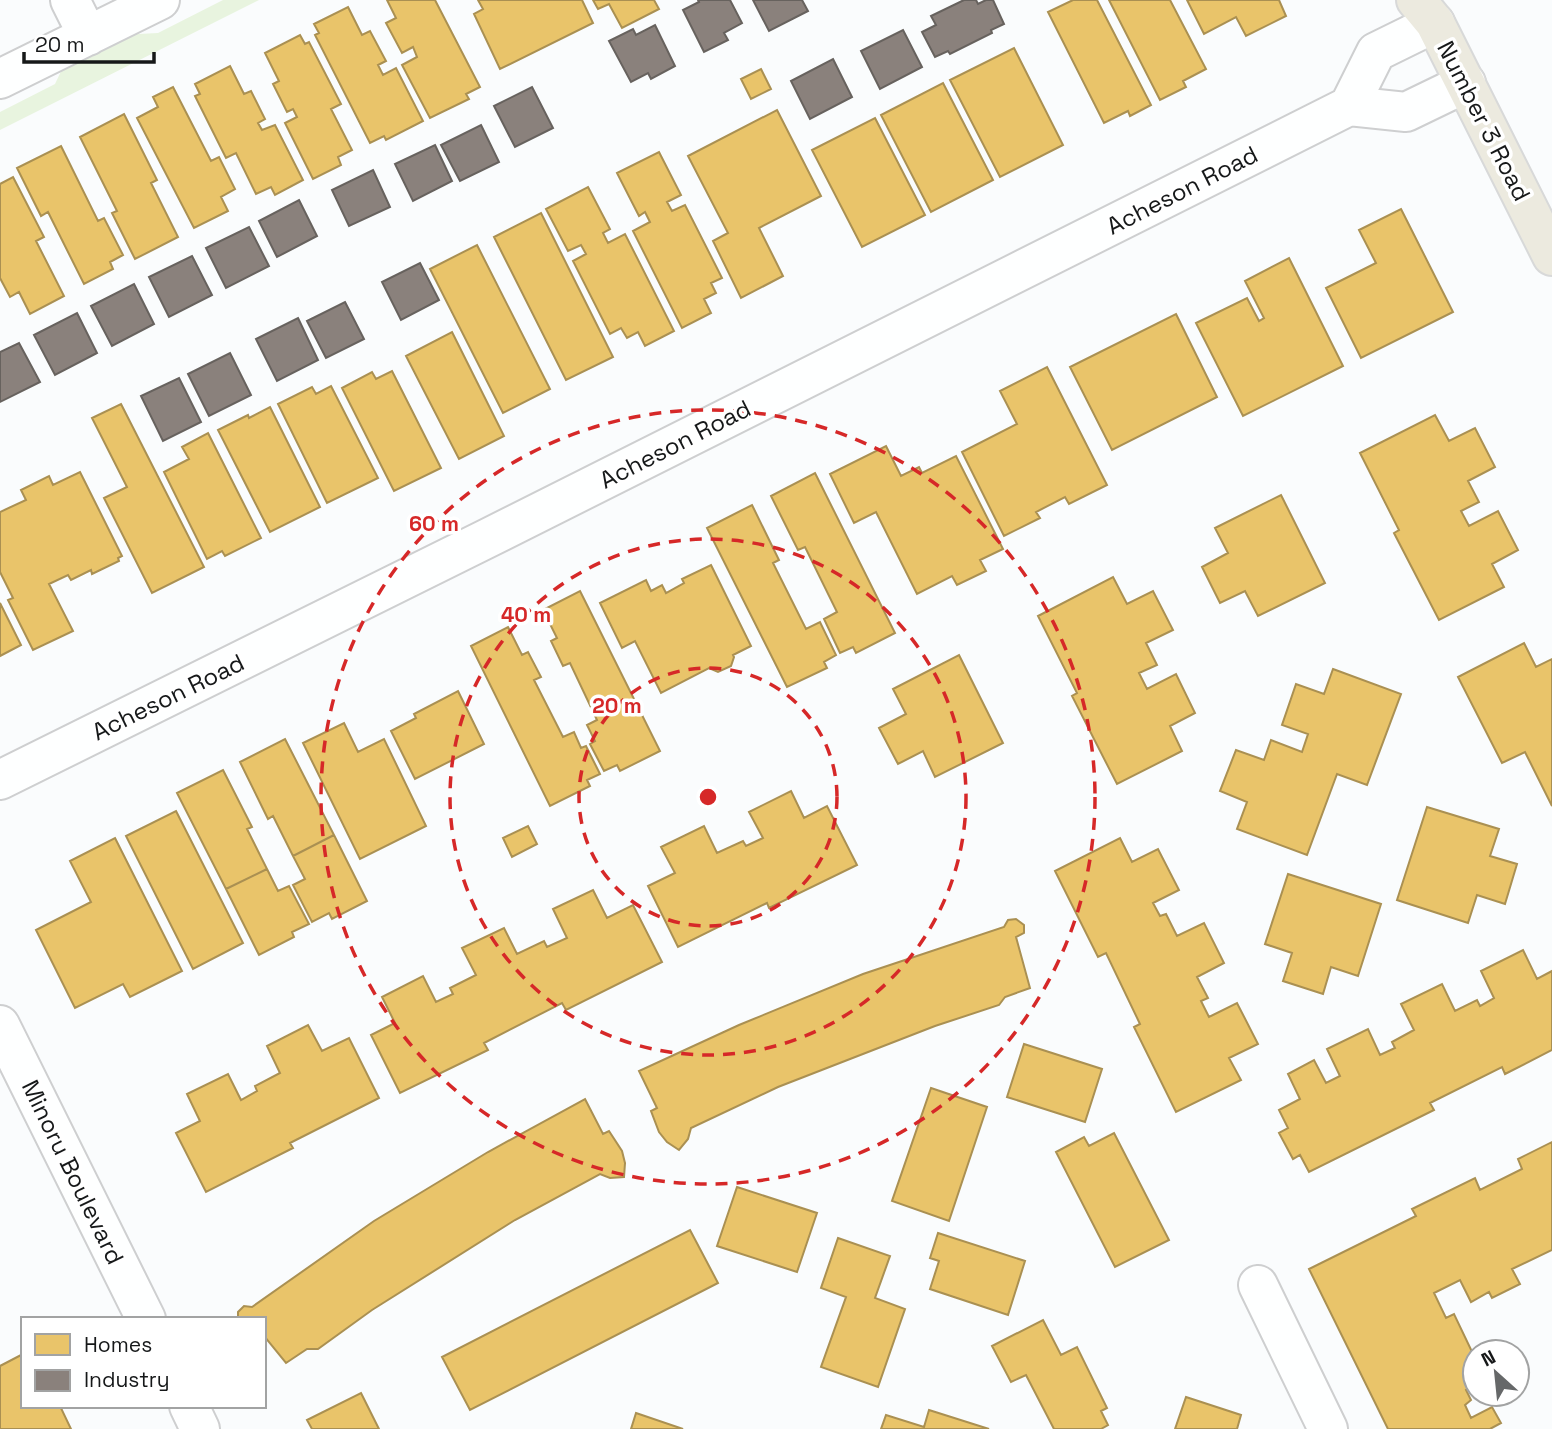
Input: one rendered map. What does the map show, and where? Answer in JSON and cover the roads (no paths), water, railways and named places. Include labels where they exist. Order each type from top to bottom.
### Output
[{"type":"main road","name":"Number 3 Road","points":[[1427,8],[1552,256]]},
{"type":"street","points":[[71,0],[88,36]]},
{"type":"street","points":[[0,79],[160,0]]},
{"type":"street","points":[[1427,8],[1376,52],[1349,106],[1406,113],[1465,83]]},
{"type":"street","name":"Acheson Road","points":[[0,780],[1349,106]]},
{"type":"street","name":"Minoru Boulevard","points":[[0,1025],[145,1317]]},
{"type":"street","points":[[1258,1285],[1328,1429]]},
{"type":"street","points":[[190,1408],[200,1429]]}]
